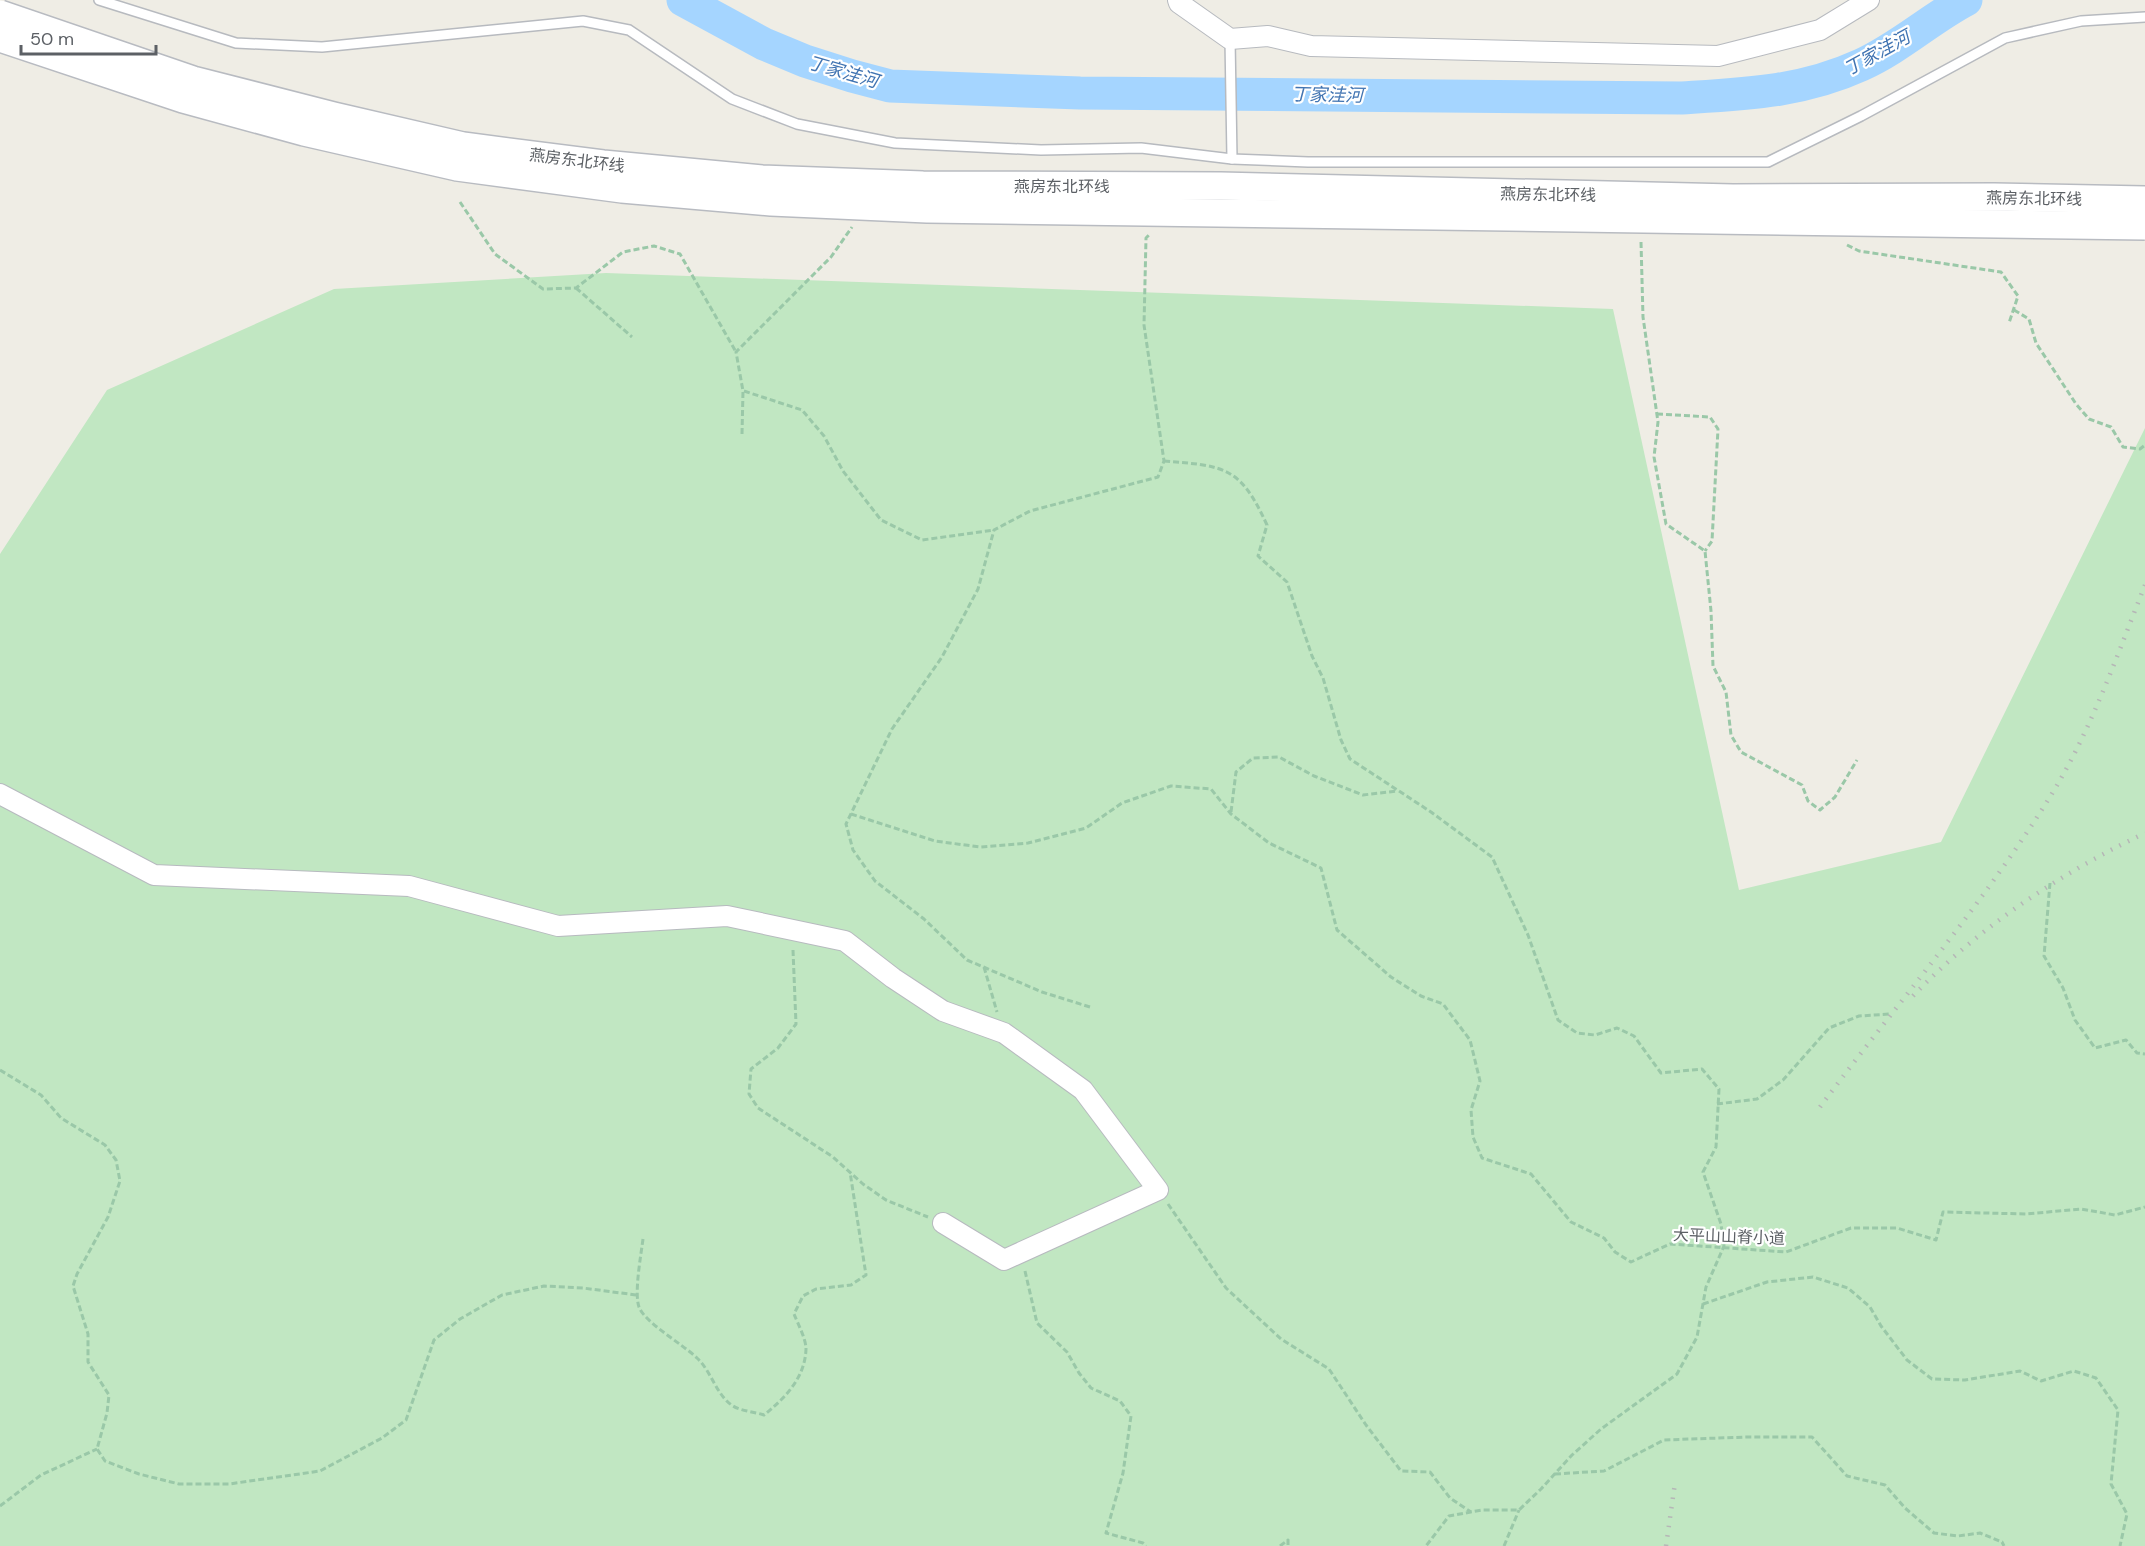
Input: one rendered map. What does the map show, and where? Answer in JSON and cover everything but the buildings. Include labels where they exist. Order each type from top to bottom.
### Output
[{"type":"main road","name":"燕房东北环线","points":[[0,14],[193,80],[463,146],[603,164],[762,179],[923,185],[1221,186],[1733,198],[1995,197],[2145,200]]},
{"type":"main road","name":"燕房东北环线","points":[[0,38],[183,99],[304,132],[457,167],[622,189],[771,202],[927,209],[2145,226]]},
{"type":"street","points":[[1178,0],[1179,3],[1230,39],[1268,36],[1311,46],[1718,56],[1820,30],[1869,0]]},
{"type":"street","points":[[0,794],[154,875],[409,886],[558,926],[727,916],[845,941],[893,978],[943,1011],[1004,1033],[1083,1090],[1158,1190],[1004,1260],[943,1222]]},
{"type":"lane","points":[[99,0],[236,43],[322,47],[583,21],[629,30],[732,99],[797,124],[895,142],[1041,150],[1141,148],[1232,159],[1308,162],[1768,162],[1861,116],[2006,38],[2080,21],[2145,17]]},
{"type":"lane","points":[[1230,39],[1232,159]]},
{"type":"path","points":[[460,202],[495,254],[543,289],[576,288],[623,252],[654,246],[680,254],[736,352],[743,391],[742,434]]},
{"type":"path","points":[[736,352],[831,257],[858,219]]},
{"type":"path","points":[[743,391],[802,410],[824,436],[843,471],[881,520],[922,540],[994,530],[1030,511],[1158,477],[1164,461],[1144,325],[1146,238],[1154,230]]},
{"type":"path","points":[[1641,234],[1644,317],[1658,422],[1654,457],[1666,524],[1705,551]]},
{"type":"path","points":[[1841,242],[1859,251],[2001,272],[2018,296],[2009,324]]},
{"type":"path","points":[[576,288],[632,337]]},
{"type":"path","points":[[2013,310],[2029,319],[2036,343],[2076,404],[2089,419],[2111,427],[2123,447],[2140,449],[2145,445]]},
{"type":"path","points":[[1657,414],[1710,417],[1718,429],[1712,541],[1705,551],[1711,611],[1713,666],[1726,692],[1731,735],[1741,752],[1802,785],[1808,801],[1820,810],[1835,797],[1857,760]]},
{"type":"path","points":[[1164,461],[1202,464],[1223,469],[1242,483],[1256,501],[1267,525],[1258,556],[1287,582],[1312,656],[1323,678],[1341,740],[1350,759],[1431,812],[1492,857],[1528,936],[1558,1020],[1577,1033],[1595,1035],[1617,1028],[1634,1036],[1661,1073],[1702,1069],[1719,1089],[1716,1147],[1703,1172],[1721,1224],[1724,1246],[1706,1287],[1697,1337],[1677,1374],[1601,1429],[1572,1455],[1519,1510],[1504,1546]]},
{"type":"path","points":[[994,530],[978,589],[942,657],[892,729],[846,824],[853,850],[875,881],[924,919],[967,960],[1042,993],[1090,1007]]},
{"type":"path","points":[[1231,814],[1236,772],[1253,758],[1279,758],[1314,776],[1363,795],[1399,791]]},
{"type":"path","name":"大平山山脊小道","points":[[851,814],[935,841],[980,847],[1028,843],[1086,828],[1122,803],[1171,786],[1211,789],[1231,814],[1269,843],[1321,868],[1337,930],[1391,977],[1421,996],[1443,1004],[1470,1040],[1480,1081],[1471,1110],[1473,1137],[1482,1158],[1532,1174],[1571,1222],[1604,1238],[1615,1252],[1631,1262],[1670,1244],[1786,1252],[1851,1228],[1898,1228],[1936,1240],[1943,1212],[2026,1214],[2081,1209],[2115,1215],[2145,1207]]},
{"type":"path","points":[[2050,883],[2044,956],[2063,988],[2075,1020],[2095,1048],[2126,1040],[2138,1053],[2145,1054]]},
{"type":"path","points":[[792,930],[796,1024],[778,1048],[751,1069],[749,1094],[758,1108],[833,1157],[886,1200],[943,1222]]},
{"type":"path","points":[[984,967],[1004,1033]]},
{"type":"path","points":[[1717,1104],[1757,1099],[1783,1080],[1810,1052],[1828,1028],[1859,1016],[1890,1014]]},
{"type":"path","points":[[0,1070],[41,1095],[61,1118],[105,1145],[116,1160],[120,1181],[108,1217],[76,1274],[72,1286],[87,1334],[88,1362],[109,1395],[107,1413],[97,1449],[105,1461],[139,1474],[179,1484],[229,1484],[320,1471],[382,1438],[406,1420],[434,1340],[460,1319],[502,1295],[544,1286],[583,1288],[636,1295]]},
{"type":"path","points":[[643,1239],[636,1295],[640,1310],[649,1320],[699,1360],[717,1389],[734,1406],[764,1414],[784,1399],[801,1373],[806,1348],[794,1314],[803,1296],[816,1289],[851,1285],[866,1275],[850,1172]]},
{"type":"path","points":[[1158,1190],[1226,1288],[1281,1339],[1329,1369],[1366,1425],[1401,1471],[1430,1472],[1450,1498],[1471,1512]]},
{"type":"path","points":[[1020,1252],[1037,1323],[1067,1352],[1091,1388],[1120,1401],[1131,1416],[1122,1473],[1106,1533],[1143,1543],[1146,1546]]},
{"type":"path","points":[[1703,1304],[1767,1281],[1813,1277],[1848,1288],[1870,1307],[1906,1360],[1932,1379],[1965,1380],[2020,1371],[2041,1381],[2074,1371],[2096,1378],[2118,1410],[2111,1484],[2127,1514],[2120,1546]]},
{"type":"path","points":[[1555,1474],[1604,1471],[1664,1440],[1812,1437],[1847,1476],[1885,1485],[1905,1508],[1934,1533],[1958,1536],[1980,1533],[2002,1542],[2004,1546]]},
{"type":"path","points":[[0,1506],[41,1475],[97,1449]]},
{"type":"path","points":[[1426,1546],[1449,1515],[1519,1510]]},
{"type":"path","points":[[1280,1546],[1288,1540],[1288,1546]]},
{"type":"green space","points":[[606,273],[1613,309],[1739,890],[1941,842],[2145,428],[2145,1546],[0,1546],[0,554],[107,390],[334,289]]},
{"type":"waterway","name":"丁家洼河","points":[[683,0],[764,44],[805,61],[890,86],[1080,93],[1682,98],[1773,90],[1839,74],[1875,58],[1966,0]]},
{"type":"railway","points":[[1820,1107],[1966,918],[2048,800],[2090,722],[2145,585]]},
{"type":"railway","points":[[1913,996],[1965,947],[2021,904],[2082,866],[2145,833]]},
{"type":"railway","points":[[1666,1546],[1675,1483]]}]
